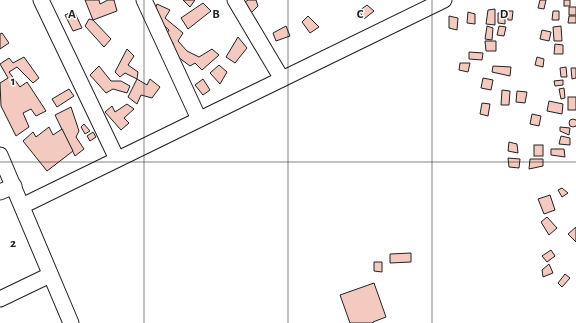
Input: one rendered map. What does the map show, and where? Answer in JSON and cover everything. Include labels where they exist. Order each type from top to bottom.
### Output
[{"type":"street","points":[[41,0],[117,159]]},
{"type":"street","points":[[144,0],[200,119]]},
{"type":"street","points":[[235,0],[282,79]]},
{"type":"street","points":[[22,206],[444,0]]},
{"type":"street","points":[[0,155],[7,189],[22,206],[71,323]]},
{"type":"street","points":[[0,299],[50,275]]},
{"type":"building","points":[[85,0],[99,0],[100,4],[108,0],[114,0],[117,11],[93,20]]},
{"type":"building","points":[[183,0],[195,0],[190,7]]},
{"type":"building","points":[[248,0],[256,0],[258,6],[251,13],[244,3]]},
{"type":"building","points":[[540,0],[546,0],[544,9],[538,8]]},
{"type":"building","points":[[564,0],[570,0],[570,6],[564,6]]},
{"type":"building","points":[[203,3],[211,11],[188,29],[181,18]]},
{"type":"building","points":[[157,4],[170,10],[165,18],[183,33],[178,41],[187,51],[199,57],[212,49],[219,55],[202,70],[195,63],[190,66],[174,54],[173,43],[166,35],[169,30],[159,21],[154,11]]},
{"type":"building","points":[[367,5],[374,11],[364,19],[359,11]]},
{"type":"building","points":[[569,7],[576,7],[576,15],[569,15]]},
{"type":"building","points":[[495,9],[495,25],[486,24],[488,10]]},
{"type":"building","points":[[74,11],[82,28],[73,31],[65,15]]},
{"type":"building","points":[[507,11],[513,11],[512,20],[508,20]]},
{"type":"building","points":[[553,11],[559,11],[559,20],[552,20]]},
{"type":"building","points":[[468,12],[475,14],[475,24],[467,23]]},
{"type":"building","points":[[498,13],[505,13],[505,24],[498,23]]},
{"type":"building","points":[[308,16],[319,27],[310,33],[302,22]]},
{"type":"building","points":[[449,16],[458,18],[457,30],[449,28]]},
{"type":"building","points":[[569,16],[576,16],[576,23],[568,23]]},
{"type":"building","points":[[89,19],[93,20],[111,39],[104,47],[85,26]]},
{"type":"building","points":[[286,26],[290,36],[276,41],[273,33]]},
{"type":"building","points":[[487,26],[493,28],[492,40],[485,39]]},
{"type":"building","points":[[499,26],[506,27],[504,36],[497,35]]},
{"type":"building","points":[[561,26],[562,41],[554,41],[553,27]]},
{"type":"building","points":[[542,30],[551,32],[549,41],[540,39]]},
{"type":"building","points":[[2,33],[9,43],[0,49],[0,34]]},
{"type":"building","points":[[238,37],[247,48],[235,63],[226,57]]},
{"type":"building","points":[[485,41],[496,41],[496,51],[486,51]]},
{"type":"building","points":[[555,44],[563,45],[563,54],[554,54]]},
{"type":"building","points":[[127,49],[134,56],[128,65],[138,72],[137,79],[125,73],[120,77],[115,72]]},
{"type":"building","points":[[469,52],[483,53],[482,60],[469,59]]},
{"type":"building","points":[[24,57],[39,78],[33,83],[17,67],[9,72],[20,87],[27,82],[46,111],[36,116],[31,109],[23,113],[29,127],[16,136],[1,106],[0,83],[8,78],[0,64],[9,58],[13,63]]},
{"type":"building","points":[[537,57],[544,59],[543,67],[535,65]]},
{"type":"building","points":[[460,63],[470,63],[468,72],[459,70]]},
{"type":"building","points":[[219,65],[227,72],[220,84],[210,73]]},
{"type":"building","points":[[99,66],[111,81],[121,81],[130,86],[127,93],[113,89],[106,93],[90,75]]},
{"type":"building","points":[[493,66],[511,67],[510,76],[492,72]]},
{"type":"building","points":[[566,67],[567,77],[561,77],[560,68]]},
{"type":"building","points":[[571,68],[576,68],[576,78],[572,79]]},
{"type":"building","points":[[483,78],[493,80],[491,90],[481,88]]},
{"type":"building","points":[[137,79],[147,85],[150,79],[160,87],[152,98],[141,95],[137,104],[128,97]]},
{"type":"building","points":[[203,79],[210,90],[203,95],[195,85]]},
{"type":"building","points":[[563,80],[563,85],[555,86],[554,81]]},
{"type":"building","points":[[564,88],[565,98],[561,99],[559,89]]},
{"type":"building","points":[[69,89],[74,96],[57,107],[52,99]]},
{"type":"building","points":[[502,90],[510,91],[509,105],[501,105]]},
{"type":"building","points":[[517,91],[527,92],[525,103],[516,102]]},
{"type":"building","points":[[568,97],[576,97],[576,110],[568,110]]},
{"type":"building","points":[[549,101],[563,104],[562,114],[547,111]]},
{"type":"building","points":[[482,103],[490,104],[488,116],[480,114]]},
{"type":"building","points":[[127,104],[134,109],[124,118],[129,123],[121,130],[105,112],[112,106],[115,112]]},
{"type":"building","points":[[71,107],[79,131],[76,137],[84,149],[75,156],[55,115]]},
{"type":"building","points":[[532,114],[541,116],[539,126],[530,124]]},
{"type":"building","points":[[571,119],[575,119],[577,123],[575,127],[571,127],[569,125],[569,121]]},
{"type":"building","points":[[84,124],[90,131],[85,134],[81,127]]},
{"type":"building","points":[[49,127],[53,135],[62,129],[73,151],[47,171],[23,141],[33,132],[36,137]]},
{"type":"building","points":[[560,127],[570,128],[569,135],[560,131]]},
{"type":"building","points":[[93,132],[96,137],[90,141],[87,136]]},
{"type":"building","points":[[561,136],[570,138],[570,145],[559,144]]},
{"type":"building","points":[[509,142],[517,144],[518,153],[508,151]]},
{"type":"building","points":[[534,145],[543,145],[543,156],[534,156]]},
{"type":"building","points":[[551,149],[564,149],[565,157],[551,155]]},
{"type":"building","points":[[508,158],[520,159],[519,168],[509,167]]},
{"type":"building","points":[[530,159],[543,159],[543,166],[529,169]]},
{"type":"building","points":[[562,188],[568,193],[562,197],[558,190]]},
{"type":"building","points":[[550,195],[555,210],[544,214],[538,199]]},
{"type":"building","points":[[547,217],[557,228],[549,235],[541,222]]},
{"type":"building","points":[[576,227],[576,242],[568,234]]},
{"type":"building","points":[[551,250],[555,256],[547,262],[542,256]]},
{"type":"building","points":[[411,253],[411,262],[390,263],[390,254]]},
{"type":"building","points":[[374,262],[382,262],[382,272],[374,271]]},
{"type":"building","points":[[549,264],[553,273],[543,277],[542,270]]},
{"type":"building","points":[[565,274],[570,278],[562,287],[558,283]]},
{"type":"building","points":[[374,283],[386,317],[373,323],[350,323],[340,295]]}]
